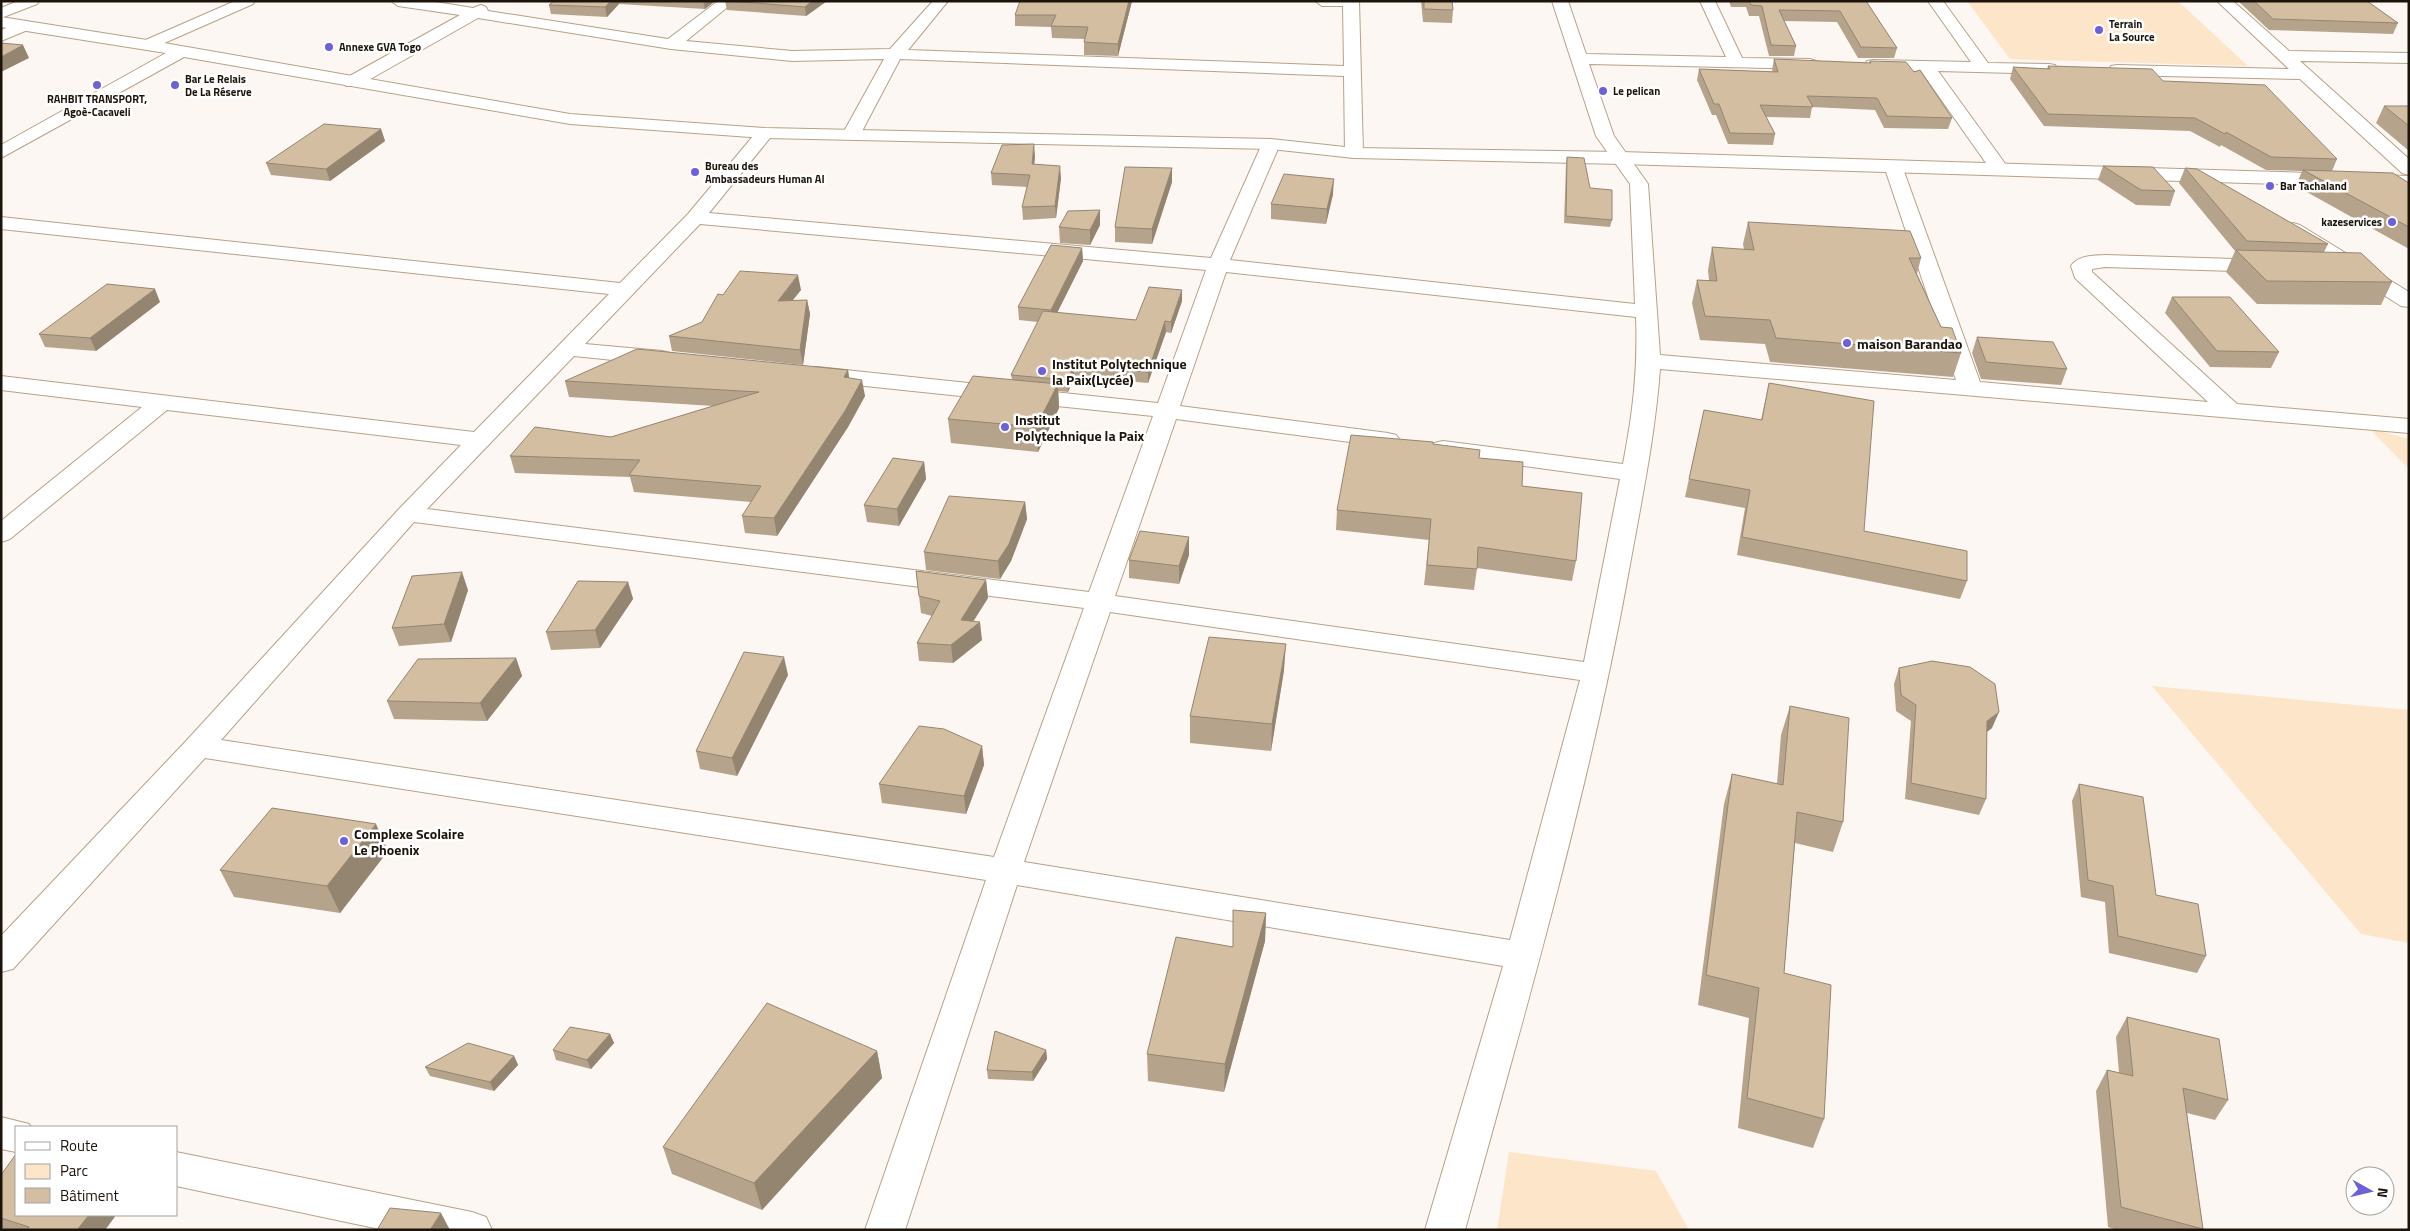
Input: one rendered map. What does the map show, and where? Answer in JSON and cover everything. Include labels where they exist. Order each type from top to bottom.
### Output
[{"type":"street","points":[[1,13],[32,1]]},
{"type":"street","points":[[147,45],[248,1]]},
{"type":"street","points":[[398,1],[671,44],[792,56],[894,54],[1353,71]]},
{"type":"street","points":[[352,82],[475,14],[494,1]]},
{"type":"street","points":[[671,44],[728,1]]},
{"type":"street","points":[[851,135],[894,54],[941,1]]},
{"type":"street","points":[[1322,1],[1351,2],[1354,153]]},
{"type":"street","points":[[1445,1230],[1523,956],[1596,673],[1632,473],[1645,413],[1649,361],[1639,184],[1621,158],[1611,148],[1605,136],[1560,1]]},
{"type":"street","points":[[1707,1],[1736,62]]},
{"type":"street","points":[[1934,1],[1983,68]]},
{"type":"street","points":[[2224,1],[2409,169]]},
{"type":"street","points":[[1,22],[147,45],[570,119],[765,133],[1271,144],[1354,153],[1621,158],[2409,182]]},
{"type":"street","points":[[1,36],[24,26]]},
{"type":"street","points":[[1,153],[182,51]]},
{"type":"street","points":[[2283,56],[2409,58]]},
{"type":"street","points":[[1578,59],[1822,64]]},
{"type":"street","points":[[1860,65],[2061,69]]},
{"type":"street","points":[[1926,66],[2000,169]]},
{"type":"street","points":[[2100,70],[2303,74]]},
{"type":"street","points":[[1,960],[198,747],[408,514],[570,349],[694,218],[765,133]]},
{"type":"street","points":[[885,1230],[1005,871],[1218,265],[1271,144]]},
{"type":"street","points":[[1893,166],[1971,390]]},
{"type":"street","points":[[2209,176],[2242,196]]},
{"type":"street","points":[[2274,217],[2409,301]]},
{"type":"street","points":[[694,218],[1218,265],[1647,312]]},
{"type":"street","points":[[1,224],[626,290]]},
{"type":"street","points":[[2230,410],[2082,274],[2081,266],[2090,262],[2105,261],[2288,266]]},
{"type":"street","points":[[2317,267],[2355,268]]},
{"type":"street","points":[[570,349],[687,361]]},
{"type":"street","points":[[1649,361],[2409,426]]},
{"type":"street","points":[[795,372],[1168,411],[1632,473]]},
{"type":"street","points":[[1,383],[479,440]]},
{"type":"street","points":[[1,534],[162,402]]},
{"type":"street","points":[[408,514],[1100,602],[1596,673]]},
{"type":"street","points":[[198,747],[1005,871],[1523,956]]},
{"type":"street","points":[[1,1133],[15,1136]]},
{"type":"street","points":[[178,1169],[472,1230]]},
{"type":"green space","name":"Terrain La Source","points":[[1967,1],[2178,1],[2248,66],[2010,59]]},
{"type":"green space","points":[[2369,428],[2409,439],[2409,469]]},
{"type":"green space","points":[[2152,686],[2409,710],[2409,943],[2361,934]]},
{"type":"green space","points":[[1509,1152],[1656,1171],[1689,1230],[1497,1230]]},
{"type":"building","points":[[554,1],[611,1],[605,7],[549,5]]},
{"type":"building","points":[[730,1],[812,1],[805,7]]},
{"type":"building","points":[[1020,1],[1129,1],[1118,44],[1084,42],[1088,27],[1051,26],[1056,15],[1015,15]]},
{"type":"building","points":[[1424,1],[1452,1],[1453,10],[1424,9]]},
{"type":"building","points":[[1749,1],[1866,1],[1897,48],[1861,47],[1840,11],[1779,10],[1796,46],[1771,45],[1762,6],[1751,5]]},
{"type":"building","points":[[2254,1],[2367,1],[2398,23],[2273,19]]},
{"type":"building","points":[[1,43],[23,45],[1,57]]},
{"type":"building","points":[[1774,59],[1871,63],[1870,61],[1906,62],[1914,72],[1920,70],[1952,118],[1887,116],[1877,98],[1807,96],[1813,107],[1760,105],[1775,134],[1730,133],[1719,104],[1714,104],[1699,69],[1778,72]]},
{"type":"building","points":[[2048,66],[2152,69],[2163,81],[2265,85],[2337,159],[2271,157],[2226,132],[2225,134],[2195,118],[2048,114],[2013,67],[2050,69]]},
{"type":"building","points":[[2384,106],[2409,106],[2409,126]]},
{"type":"building","points":[[324,124],[381,129],[326,169],[266,163]]},
{"type":"building","points":[[1034,144],[1032,164],[1060,166],[1055,206],[1022,207],[1030,175],[991,173],[1002,145]]},
{"type":"building","points":[[1567,157],[1584,158],[1590,188],[1612,190],[1612,220],[1566,216]]},
{"type":"building","points":[[2103,166],[2153,167],[2175,191],[2141,190]]},
{"type":"building","points":[[1125,167],[1172,168],[1152,229],[1115,227]]},
{"type":"building","points":[[2185,168],[2197,169],[2328,244],[2247,241]]},
{"type":"building","points":[[2303,170],[2393,173],[2409,183],[2409,227]]},
{"type":"building","points":[[1284,174],[1334,179],[1327,209],[1271,204]]},
{"type":"building","points":[[1100,210],[1090,230],[1059,227],[1068,211]]},
{"type":"building","points":[[1748,222],[1910,231],[1921,258],[1909,258],[1941,327],[1952,328],[1961,353],[1776,338],[1770,320],[1705,316],[1697,280],[1717,281],[1712,247],[1754,250]]},
{"type":"building","points":[[1051,245],[1082,248],[1051,310],[1018,307]]},
{"type":"building","points":[[2236,250],[2361,253],[2392,282],[2267,281]]},
{"type":"building","points":[[740,271],[798,275],[778,301],[807,300],[800,350],[669,336],[702,322],[718,294],[723,295]]},
{"type":"building","points":[[107,284],[155,289],[90,338],[39,334]]},
{"type":"building","points":[[1149,287],[1182,290],[1171,322],[1165,321],[1148,372],[1074,367],[1067,380],[1011,375],[1043,311],[1136,320]]},
{"type":"building","points":[[2172,297],[2230,297],[2279,352],[2217,351]]},
{"type":"building","points":[[1977,337],[2053,342],[2067,369],[1986,362]]},
{"type":"building","points":[[637,349],[848,370],[844,377],[862,380],[845,411],[774,518],[742,516],[761,486],[629,475],[640,460],[510,456],[535,427],[611,437],[759,392],[565,381]]},
{"type":"building","points":[[973,376],[1058,384],[1036,427],[948,419]]},
{"type":"building","points":[[1769,383],[1874,401],[1864,531],[1967,551],[1967,581],[1742,537],[1750,490],[1689,479],[1704,410],[1762,420]]},
{"type":"building","points":[[1351,435],[1433,442],[1433,444],[1480,450],[1479,458],[1523,462],[1522,486],[1582,493],[1576,561],[1478,547],[1477,569],[1427,565],[1431,519],[1337,510]]},
{"type":"building","points":[[893,458],[924,462],[897,509],[864,505]]},
{"type":"building","points":[[949,496],[1025,502],[1009,544],[998,561],[924,552]]},
{"type":"building","points":[[1140,531],[1189,537],[1179,566],[1129,560]]},
{"type":"building","points":[[916,571],[986,580],[961,620],[980,622],[951,645],[917,643],[940,601],[919,596]]},
{"type":"building","points":[[462,572],[444,624],[392,628],[412,576]]},
{"type":"building","points":[[578,581],[628,582],[595,630],[546,632]]},
{"type":"building","points":[[1209,637],[1286,644],[1272,724],[1190,716]]},
{"type":"building","points":[[744,652],[784,657],[732,758],[696,751]]},
{"type":"building","points":[[516,658],[480,703],[387,701],[418,659]]},
{"type":"building","points":[[1932,661],[1970,667],[1995,684],[1999,712],[1987,721],[1986,799],[1911,783],[1916,705],[1901,695],[1899,668]]},
{"type":"building","points":[[1790,706],[1849,718],[1843,822],[1797,812],[1784,973],[1831,985],[1824,1119],[1747,1098],[1759,988],[1706,975],[1732,774],[1783,785]]},
{"type":"building","points":[[919,726],[944,729],[982,746],[964,796],[879,784]]},
{"type":"building","points":[[2079,784],[2143,797],[2156,895],[2198,904],[2206,956],[2118,936],[2113,886],[2088,880]]},
{"type":"building","points":[[272,808],[376,824],[327,886],[220,870]]},
{"type":"building","points":[[1233,910],[1266,913],[1225,1064],[1147,1054],[1176,937],[1233,947]]},
{"type":"building","points":[[767,1003],[877,1051],[754,1183],[663,1147]]},
{"type":"building","points":[[2127,1017],[2219,1039],[2228,1100],[2183,1088],[2203,1229],[2121,1207],[2107,1070],[2133,1076]]},
{"type":"building","points":[[570,1027],[610,1034],[587,1060],[553,1050]]},
{"type":"building","points":[[995,1031],[1046,1050],[1032,1072],[987,1070]]},
{"type":"building","points":[[468,1043],[514,1056],[490,1082],[425,1067]]},
{"type":"building","points":[[15,1155],[15,1216],[88,1216],[77,1230],[27,1230],[29,1227],[1,1218],[1,1175]]},
{"type":"building","points":[[390,1208],[441,1213],[430,1230],[377,1230]]},
{"type":"place","name":"Terrain La Source","points":[[2099,30]]},
{"type":"place","name":"Annexe GVA Togo","points":[[329,47]]},
{"type":"place","name":"RAHBIT TRANSPORT, Agoè-Cacaveli","points":[[97,85]]},
{"type":"place","name":"Bar Le Relais De La Réserve","points":[[175,85]]},
{"type":"place","name":"Le pelican","points":[[1603,91]]},
{"type":"place","name":"Bureau des Ambassadeurs Human AI","points":[[695,172]]},
{"type":"place","name":"Bar Tachaland","points":[[2270,186]]},
{"type":"place","name":"kazeservices","points":[[2392,222]]},
{"type":"place","name":"maison Barandao","points":[[1847,343]]},
{"type":"place","name":"Institut Polytechnique la Paix(Lycée)","points":[[1042,371]]},
{"type":"place","name":"Institut Polytechnique la Paix","points":[[1005,427]]},
{"type":"place","name":"Complexe Scolaire Le Phoenix","points":[[344,841]]}]
